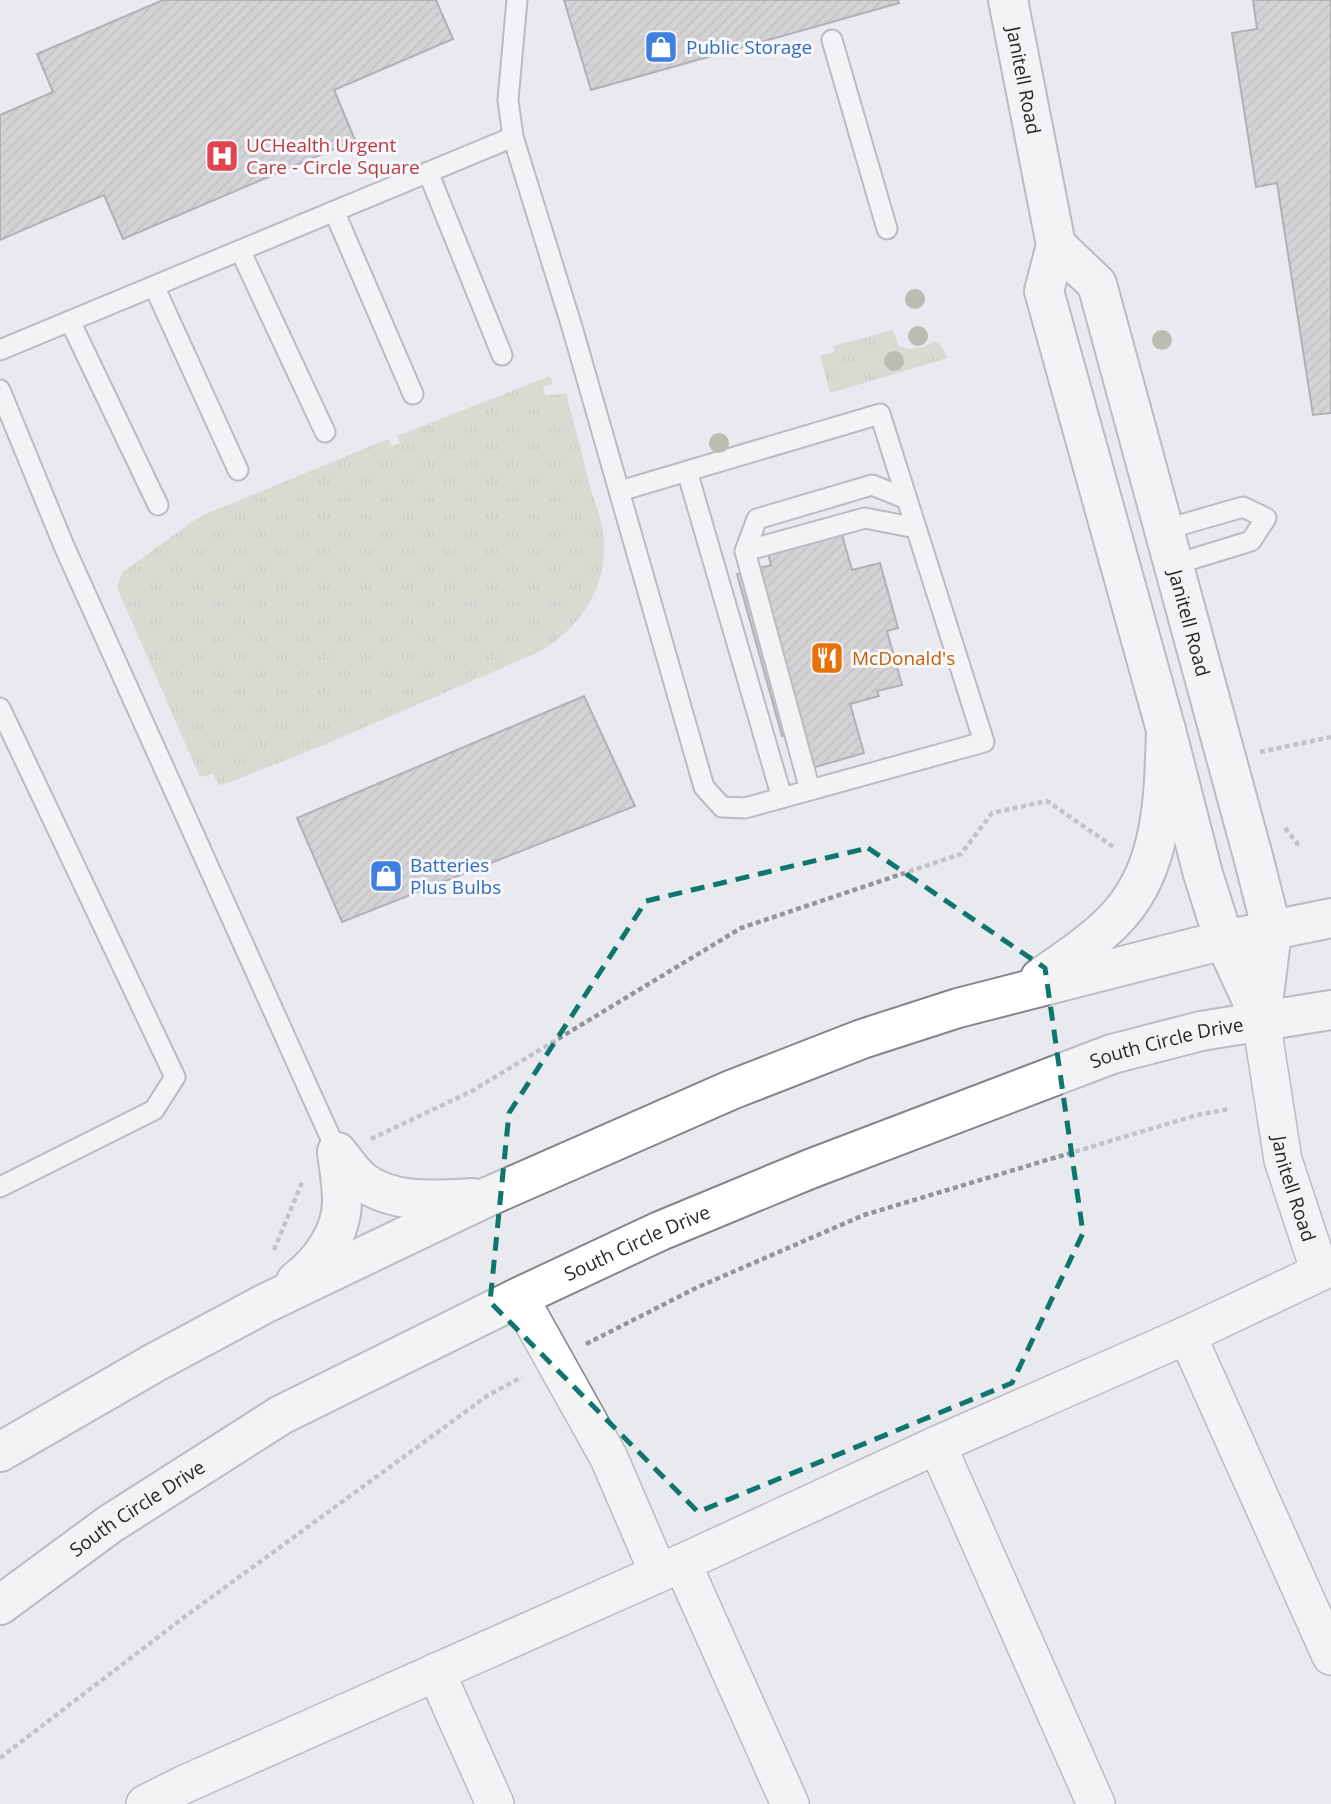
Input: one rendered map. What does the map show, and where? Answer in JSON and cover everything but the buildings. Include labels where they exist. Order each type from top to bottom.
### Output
[{"type":"main road","name":"Janitell Road","points":[[1008,0],[1056,245],[1044,291],[1166,730],[1203,874],[1224,940],[1261,1020]]},
{"type":"main road","name":"Janitell Road","points":[[1056,245],[1097,284],[1272,931],[1261,1020]]},
{"type":"main road","points":[[1023,990],[1120,914],[1138,888],[1149,864],[1157,835],[1164,782],[1166,730]]},
{"type":"main road","points":[[0,1452],[154,1363],[266,1303],[485,1198],[731,1090],[838,1048],[958,1008],[1224,940],[1331,918]]},
{"type":"main road","name":"South Circle Drive","points":[[0,1605],[110,1524],[281,1415],[519,1297],[660,1231],[1112,1054],[1201,1031],[1331,1010]]},
{"type":"main road","points":[[352,1146],[359,1179],[378,1191],[402,1198],[432,1200],[485,1198]]},
{"type":"main road","points":[[266,1303],[311,1270],[324,1252],[342,1204],[352,1146]]},
{"type":"street","name":"Janitell Road","points":[[1261,1020],[1283,1160],[1325,1270]]},
{"type":"street","points":[[145,1804],[190,1794],[436,1672],[1187,1335],[1325,1270]]},
{"type":"street","points":[[519,1297],[670,1568],[789,1804]]},
{"type":"street","points":[[1187,1335],[1331,1656]]},
{"type":"street","points":[[937,1446],[1096,1804]]},
{"type":"street","points":[[436,1672],[495,1804]]},
{"type":"lane","points":[[517,0],[508,100],[513,136],[572,327],[704,787],[722,807],[745,808],[984,742],[880,414],[620,491]]},
{"type":"lane","points":[[832,40],[887,229]]},
{"type":"lane","points":[[0,350],[513,136]]},
{"type":"lane","points":[[428,172],[502,355]]},
{"type":"lane","points":[[334,211],[413,394]]},
{"type":"lane","points":[[240,250],[325,432]]},
{"type":"lane","points":[[154,286],[238,470]]},
{"type":"lane","points":[[70,321],[158,505]]},
{"type":"lane","points":[[0,390],[64,546],[352,1146]]},
{"type":"lane","points":[[687,471],[782,798]]},
{"type":"lane","points":[[810,790],[745,551],[757,519],[872,485],[907,499]]},
{"type":"lane","points":[[745,551],[865,518],[916,528]]},
{"type":"lane","points":[[0,708],[175,1077],[154,1110],[0,1187]]},
{"type":"path","points":[[1256,753],[1331,737]]},
{"type":"path","points":[[352,1146],[472,1091],[741,928],[961,854],[992,813],[1047,801],[1118,850]]},
{"type":"highlighted area","points":[[868,848],[1045,968],[1083,1233],[1012,1383],[698,1512],[490,1302],[509,1113],[646,901]]},
{"type":"green space","points":[[893,330],[899,346],[918,348],[935,341],[940,344],[948,358],[830,393],[820,356],[835,352],[833,346]]},
{"type":"green space","points":[[550,376],[553,383],[543,387],[545,395],[566,394],[604,540],[601,575],[579,618],[541,651],[319,747],[225,784],[219,785],[213,774],[200,777],[118,590],[123,572],[206,514],[388,439],[392,446],[400,443],[397,436]]},
{"type":"place","name":"Public Storage","points":[[661,47]]},
{"type":"place","name":"UCHealth Urgent Care - Circle Square","points":[[222,156]]},
{"type":"place","name":"McDonald's","points":[[827,658]]},
{"type":"place","name":"Batteries Plus Bulbs","points":[[386,876]]}]
